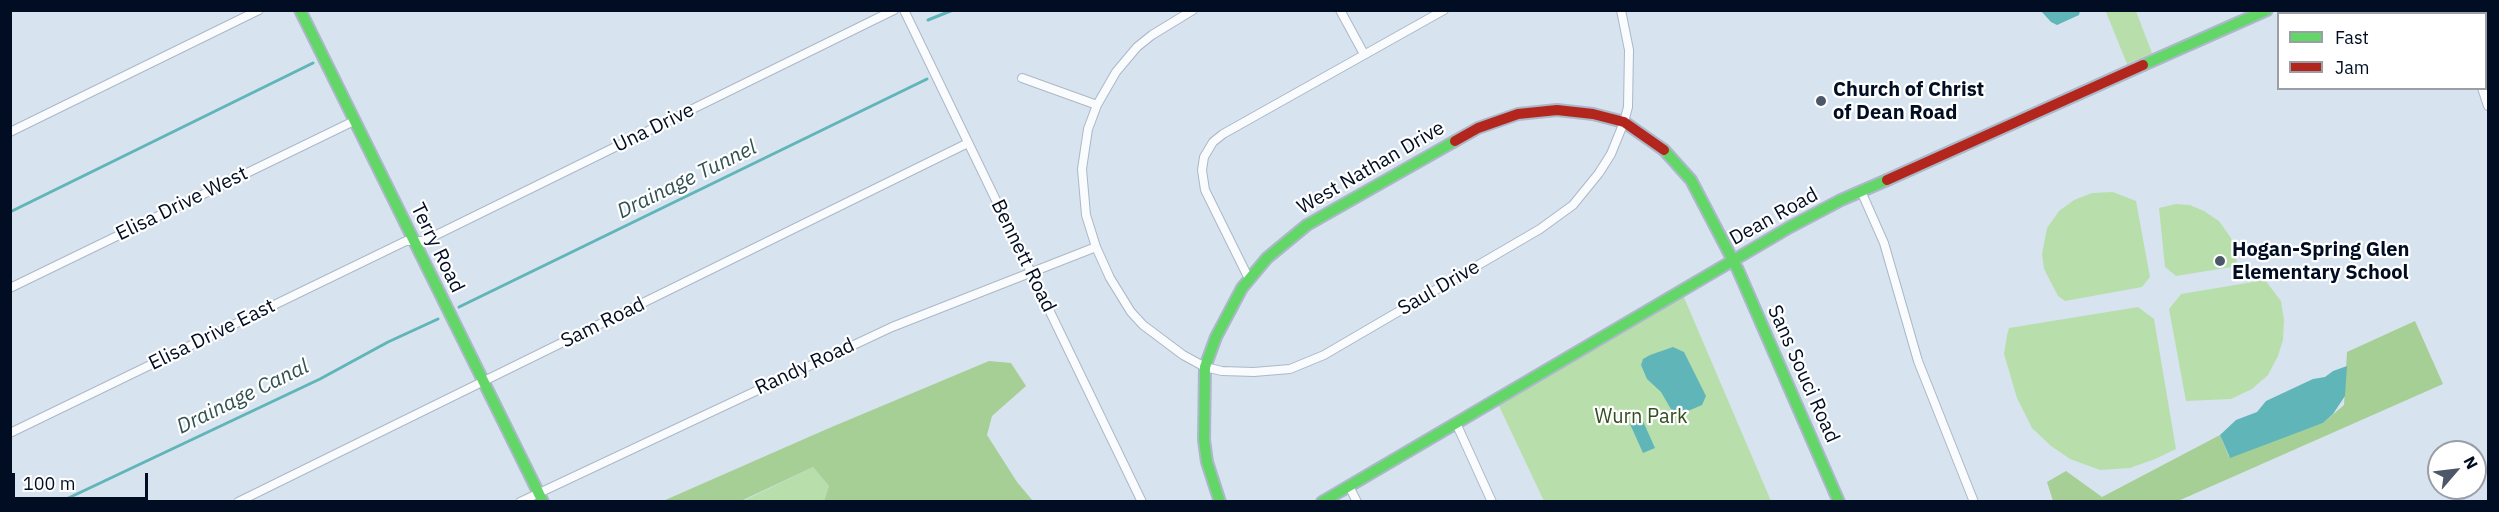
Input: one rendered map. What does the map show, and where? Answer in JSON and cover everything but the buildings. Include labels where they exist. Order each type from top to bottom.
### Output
[{"type":"main road","name":"Terry Road","points":[[300,10],[540,497]]},
{"type":"main road","name":"Dean Road","points":[[1322,501],[1790,227],[1861,191],[2267,10]]},
{"type":"main road","name":"West Nathan Drive","points":[[1220,501],[1207,462],[1204,440],[1205,367],[1216,337],[1242,288],[1267,258],[1307,225],[1491,122],[1518,114],[1557,110],[1593,114],[1624,122]]},
{"type":"main road","name":"Sans Souci Road","points":[[1624,122],[1665,151],[1691,180],[1707,208],[1738,270],[1839,501]]},
{"type":"street","points":[[10,132],[259,10]]},
{"type":"street","name":"Una Drive","points":[[413,241],[424,241],[894,10]]},
{"type":"street","name":"Bennett Road","points":[[904,10],[1142,501]]},
{"type":"street","points":[[1193,10],[1137,47],[1116,72],[1097,105],[1088,129],[1082,169],[1086,215],[1096,247],[1110,278],[1131,312],[1161,340],[1205,367]]},
{"type":"street","points":[[1340,10],[1364,54]]},
{"type":"street","points":[[1250,279],[1206,190],[1202,176],[1204,157],[1213,142],[1223,134],[1444,10]]},
{"type":"street","name":"Saul Drive","points":[[1205,367],[1222,371],[1273,372],[1309,363],[1558,217],[1584,192],[1611,154],[1624,122],[1628,95],[1629,50],[1621,10]]},
{"type":"street","points":[[1022,78],[1097,105]]},
{"type":"street","points":[[2483,90],[2488,106]]},
{"type":"street","name":"Elisa Drive West","points":[[10,288],[354,121]]},
{"type":"street","name":"Sam Road","points":[[238,501],[968,143]]},
{"type":"street","points":[[1861,191],[1884,243],[1918,361],[1974,501]]},
{"type":"street","name":"Elisa Drive East","points":[[10,433],[406,241],[413,241]]},
{"type":"street","name":"Randy Road","points":[[520,501],[540,497],[892,327],[1096,247]]},
{"type":"street","points":[[1456,423],[1492,501]]},
{"type":"street","points":[[1349,486],[1357,501]]},
{"type":"green space","points":[[2109,10],[2136,11],[2152,53],[2127,64],[2106,12]]},
{"type":"green space","points":[[2113,192],[2136,201],[2150,277],[2142,287],[2065,301],[2058,296],[2044,269],[2042,254],[2047,228],[2059,211],[2074,200],[2092,193]]},
{"type":"green space","points":[[2176,204],[2190,205],[2219,221],[2231,238],[2238,266],[2176,276],[2165,267],[2159,208]]},
{"type":"green space","points":[[2265,280],[2281,301],[2284,320],[2283,340],[2268,375],[2252,389],[2231,399],[2186,401],[2169,309],[2181,294]]},
{"type":"green space","name":"Wurn Park","points":[[1683,295],[1771,501],[1544,501],[1498,404]]},
{"type":"green space","points":[[2138,307],[2154,319],[2176,449],[2130,468],[2100,470],[2070,459],[2051,446],[2032,428],[2017,398],[2004,354],[2007,335],[2009,328]]},
{"type":"green space","points":[[813,467],[829,486],[824,501],[741,502]]},
{"type":"shaded area","points":[[2080,10],[2079,15],[2057,25],[2041,11]]},
{"type":"shaded area","points":[[2415,321],[2443,384],[2178,501],[2053,501],[2047,482],[2066,471],[2102,497],[2220,435],[2229,457],[2323,423],[2344,405],[2347,352]]},
{"type":"shaded area","points":[[1673,347],[1684,352],[1706,396],[1702,405],[1681,414],[1672,411],[1661,392],[1647,379],[1641,365],[1643,359],[1650,355]]},
{"type":"shaded area","points":[[989,361],[1011,363],[1026,386],[992,416],[987,435],[1017,482],[1033,501],[824,501],[829,486],[813,467],[741,501],[663,501],[827,429]]},
{"type":"shaded area","points":[[2347,366],[2345,396],[2333,414],[2323,423],[2230,458],[2220,435],[2236,420],[2257,412],[2266,401]]},
{"type":"shaded area","points":[[1637,419],[1642,419],[1655,448],[1643,453],[1630,424]]},
{"type":"waterway","name":"Drainage Canal","points":[[928,20],[953,10]]},
{"type":"waterway","points":[[10,212],[313,63]]},
{"type":"waterway","name":"Drainage Tunnel","points":[[459,307],[927,79]]},
{"type":"waterway","name":"Drainage Canal","points":[[60,502],[320,379],[388,342],[438,319]]},
{"type":"traffic: fast","points":[[300,10],[543,502]]},
{"type":"traffic: fast","points":[[2143,65],[2267,10]]},
{"type":"traffic: fast","points":[[2487,26],[2488,30]]},
{"type":"traffic: fast","points":[[1220,502],[1207,462],[1204,440],[1205,367],[1216,337],[1242,288],[1267,258],[1307,225],[1455,141]]},
{"type":"traffic: fast","points":[[1664,150],[1691,180],[1738,270],[1839,502]]},
{"type":"traffic: fast","points":[[1322,502],[1790,227],[1841,200],[1887,180]]},
{"type":"traffic: jam","points":[[1887,180],[2143,65]]},
{"type":"traffic: jam","points":[[1455,141],[1478,128],[1518,114],[1557,110],[1593,114],[1624,122],[1664,150]]},
{"type":"place","name":"Church of Christ of Dean Road","points":[[1821,101]]},
{"type":"place","name":"Hogan-Spring Glen Elementary School","points":[[2220,261]]}]
